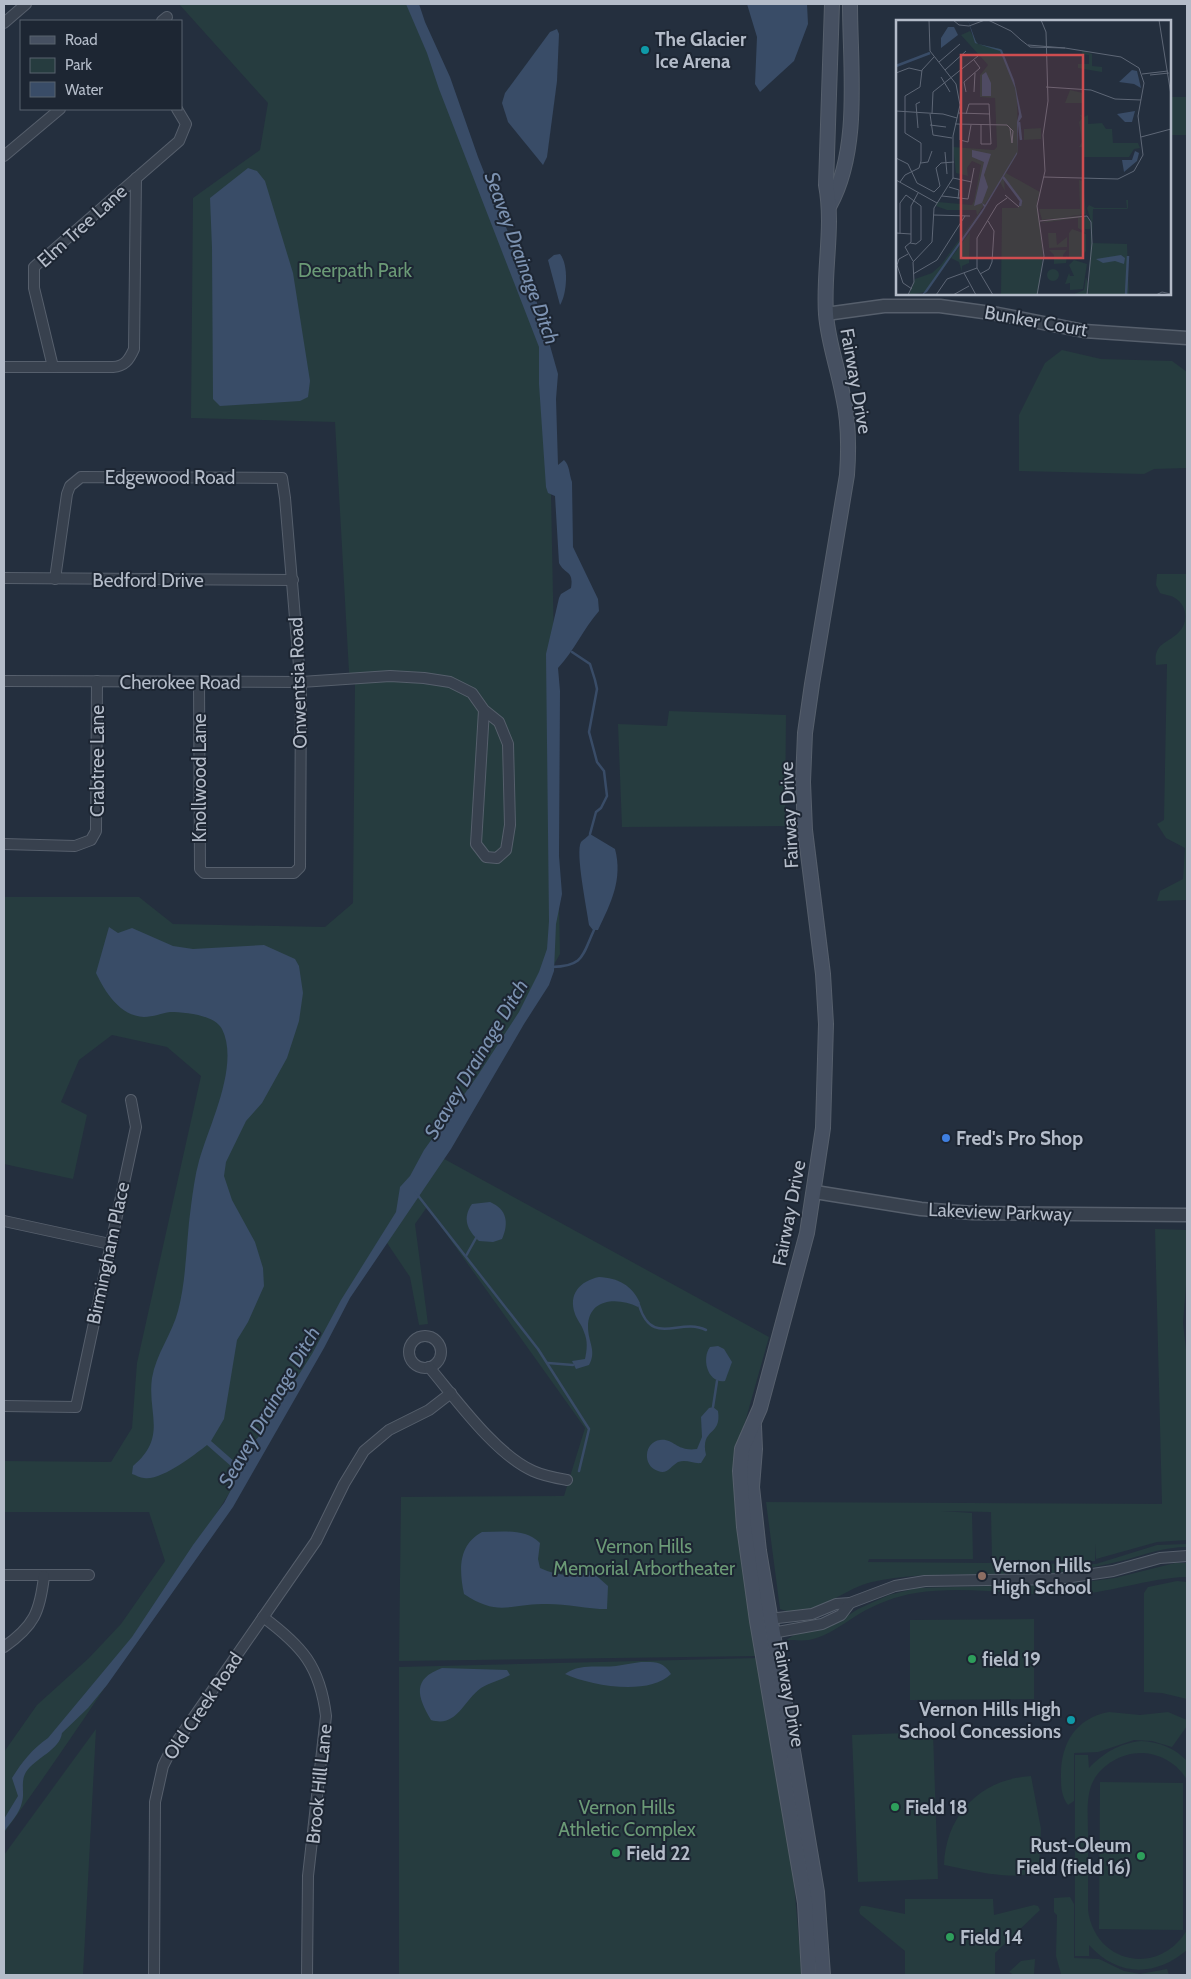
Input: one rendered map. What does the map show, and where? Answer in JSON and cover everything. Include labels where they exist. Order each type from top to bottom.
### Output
[{"type":"main road","name":"Fairway Drive","points":[[809,1975],[805,1903],[758,1628],[741,1499],[742,1449],[760,1408],[772,1356],[795,1281],[815,1192],[823,1128],[826,1024],[823,974],[805,830],[803,782],[810,699],[847,475],[849,450],[847,418],[826,314],[825,283],[830,205],[826,185],[832,4]]},
{"type":"main road","name":"Fairway Drive","points":[[830,205],[840,187],[850,132],[850,4]]},
{"type":"main road","name":"Fairway Drive","points":[[754,1420],[754,1509],[769,1619],[817,1892],[823,1975]]},
{"type":"street","points":[[4,22],[26,4]]},
{"type":"street","points":[[4,156],[59,110]]},
{"type":"street","name":"Elm Tree Lane","points":[[52,367],[34,288],[34,267],[179,141],[189,128],[178,110]]},
{"type":"street","points":[[4,367],[113,368],[132,364],[134,350],[136,178]]},
{"type":"street","name":"Bunker Court","points":[[826,314],[884,306],[940,306],[998,314],[1084,332],[1187,338]]},
{"type":"street","name":"Edgewood Road","points":[[55,579],[68,494],[73,481],[82,477],[268,478]]},
{"type":"street","name":"Onwentsia Road","points":[[268,478],[282,478],[286,498],[301,682],[300,867]]},
{"type":"street","name":"Bedford Drive","points":[[4,578],[292,580]]},
{"type":"street","name":"Cherokee Road","points":[[4,681],[301,682],[392,676],[450,682],[472,693],[484,710],[500,722],[508,744],[510,825],[506,850],[498,858],[486,857],[476,844],[484,710]]},
{"type":"street","name":"Crabtree Lane","points":[[4,844],[75,846],[90,840],[96,831],[97,681]]},
{"type":"street","name":"Knollwood Lane","points":[[199,682],[198,860],[200,869],[204,873],[291,874],[300,867]]},
{"type":"street","name":"Birmingham Place","points":[[4,1406],[76,1407],[136,1127],[131,1100]]},
{"type":"street","name":"Lakeview Parkway","points":[[815,1192],[921,1209],[974,1213],[1187,1215]]},
{"type":"street","points":[[4,1221],[110,1244]]},
{"type":"street","points":[[429,1367],[500,1449],[516,1462],[533,1471],[567,1480]]},
{"type":"street","name":"Old Creek Road","points":[[154,1975],[155,1802],[161,1773],[171,1750],[316,1541],[353,1468],[364,1451],[389,1430],[429,1410],[451,1394]]},
{"type":"street","points":[[769,1619],[797,1617],[836,1604],[850,1604],[896,1586],[925,1581],[1058,1579],[1113,1571],[1160,1558],[1187,1556]]},
{"type":"street","points":[[4,1575],[90,1575]]},
{"type":"street","points":[[4,1647],[22,1634],[37,1613],[44,1576]]},
{"type":"street","points":[[772,1634],[822,1624],[841,1615],[850,1604]]},
{"type":"street","name":"Brook Hill Lane","points":[[263,1616],[288,1635],[308,1658],[316,1672],[326,1709],[326,1734],[308,1876],[307,1975]]},
{"type":"green space","name":"Deerpath Park","points":[[179,4],[416,4],[548,341],[560,954],[496,1066],[437,1155],[769,1337],[740,1440],[759,1656],[399,1661],[401,1497],[564,1496],[585,1428],[427,1207],[415,1224],[428,1324],[419,1325],[410,1277],[385,1240],[152,1615],[55,1761],[4,1833],[4,1752],[37,1705],[89,1658],[121,1624],[165,1561],[149,1512],[4,1512],[4,1461],[111,1462],[132,1428],[137,1363],[201,1076],[167,1047],[112,1035],[79,1060],[61,1102],[87,1115],[73,1179],[4,1164],[4,897],[139,897],[173,924],[325,927],[353,903],[355,682],[349,672],[335,422],[191,418],[193,198],[260,150],[268,103]]},
{"type":"green space","points":[[1171,97],[1187,97],[1187,135],[1171,135]]},
{"type":"green space","points":[[1062,350],[1101,359],[1172,361],[1187,372],[1187,468],[1154,469],[1144,474],[1019,471],[1019,415],[1045,363]]},
{"type":"green space","points":[[1157,574],[1187,574],[1187,900],[1157,901],[1160,891],[1183,879],[1185,848],[1166,838],[1157,824],[1164,820],[1167,664],[1156,665],[1156,657],[1162,644],[1175,636],[1182,628],[1185,614],[1179,601],[1172,596],[1160,593],[1156,585]]},
{"type":"green space","points":[[669,711],[786,715],[785,826],[622,827],[618,724],[667,726]]},
{"type":"green space","points":[[1155,1229],[1187,1230],[1187,1273],[1183,1323],[1187,1358],[1187,1540],[1157,1542],[1096,1559],[1095,1544],[1095,1561],[992,1560],[991,1512],[941,1511],[972,1513],[973,1559],[869,1559],[868,1562],[1096,1564],[1157,1545],[1187,1544],[1187,1547],[1163,1550],[1107,1564],[1054,1573],[940,1575],[895,1578],[861,1585],[815,1608],[792,1612],[780,1609],[766,1502],[1162,1504]]},
{"type":"green space","points":[[1175,1563],[1187,1563],[1187,1577],[1157,1580],[1082,1594],[1048,1595],[954,1590],[909,1594],[872,1607],[823,1636],[806,1640],[786,1640],[794,1635],[838,1622],[858,1609],[889,1595],[917,1588],[1070,1584],[1115,1578]]},
{"type":"green space","points":[[1177,1581],[1187,1582],[1187,1699],[1162,1693],[1144,1692],[1144,1593],[1148,1587]]},
{"type":"green space","name":"field 19","points":[[1034,1619],[1034,1699],[910,1700],[910,1620]]},
{"type":"green space","name":"Vernon Hills Athletic Complex","points":[[759,1658],[791,1850],[802,1975],[399,1975],[399,1667]]},
{"type":"green space","points":[[1109,1712],[1140,1715],[1168,1712],[1187,1720],[1187,1726],[1172,1747],[1152,1741],[1134,1740],[1098,1752],[1074,1753],[1074,1801],[1068,1805],[1061,1787],[1062,1763],[1067,1743],[1079,1726],[1097,1715]]},
{"type":"green space","points":[[96,1729],[83,1975],[4,1975],[4,1855]]},
{"type":"green space","name":"Field 18","points":[[933,1732],[938,1879],[858,1882],[852,1735]]},
{"type":"green space","points":[[1141,1741],[1166,1746],[1182,1756],[1187,1761],[1187,1780],[1179,1769],[1168,1761],[1156,1755],[1135,1753],[1119,1758],[1099,1772],[1094,1779],[1088,1797],[1088,1910],[1093,1928],[1102,1943],[1115,1952],[1130,1958],[1145,1959],[1161,1954],[1175,1945],[1187,1930],[1187,1950],[1175,1959],[1162,1965],[1150,1969],[1137,1970],[1124,1968],[1112,1963],[1100,1956],[1089,1945],[1089,1956],[1075,1956],[1075,1755],[1088,1755],[1089,1768],[1112,1750],[1125,1744]]},
{"type":"green space","points":[[1031,1776],[1041,1829],[1039,1869],[1031,1873],[1007,1875],[944,1865],[946,1847],[951,1830],[969,1802],[997,1784]]},
{"type":"green space","name":"Rust-Oleum Field (field 16)","points":[[1100,1782],[1183,1783],[1183,1930],[1099,1929]]},
{"type":"green space","points":[[1070,1897],[1074,1904],[1074,1958],[1099,1959],[1124,1971],[1140,1974],[1167,1969],[1169,1975],[1061,1974],[1056,1956],[1057,1915],[1054,1912],[1054,1898]]},
{"type":"green space","name":"Field 14","points":[[905,1899],[993,1899],[994,1915],[1034,1905],[1038,1906],[1040,1910],[995,1953],[995,1975],[905,1975],[905,1951],[860,1914],[859,1910],[861,1906],[865,1906],[905,1914]]},
{"type":"green space","points":[[1035,1959],[1034,1975],[1014,1975],[1009,1972],[1021,1961]]},
{"type":"water","name":"Seavey Drainage Ditch","points":[[406,4],[419,4],[425,22],[450,77],[478,157],[510,237],[520,249],[558,374],[556,399],[558,465],[564,460],[566,462],[572,482],[573,547],[598,599],[599,611],[558,668],[560,691],[559,856],[562,894],[556,924],[554,971],[549,985],[451,1149],[350,1298],[324,1348],[233,1507],[107,1685],[88,1708],[62,1733],[57,1744],[26,1772],[23,1780],[21,1806],[4,1832],[4,1819],[18,1796],[12,1778],[32,1751],[48,1738],[132,1637],[193,1545],[224,1503],[236,1475],[232,1467],[207,1445],[168,1472],[159,1476],[141,1478],[132,1474],[133,1466],[144,1455],[153,1435],[152,1378],[157,1361],[172,1328],[181,1298],[195,1177],[221,1095],[227,1060],[227,1044],[222,1029],[213,1020],[206,1017],[176,1012],[147,1017],[135,1016],[114,1002],[96,973],[109,927],[118,933],[132,928],[173,946],[193,949],[264,945],[295,959],[299,966],[303,993],[299,1021],[287,1058],[262,1103],[246,1121],[226,1162],[224,1176],[232,1200],[255,1242],[263,1268],[264,1286],[248,1322],[237,1340],[224,1419],[211,1441],[236,1463],[261,1434],[312,1354],[341,1300],[396,1212],[400,1187],[410,1176],[424,1150],[476,1078],[519,1012],[539,972],[547,949],[549,921],[546,654],[559,598],[561,594],[571,588],[572,582],[570,575],[559,563],[555,496],[548,493],[546,487],[539,384],[539,347],[439,89],[427,53]]},
{"type":"water","points":[[747,4],[807,4],[808,24],[794,61],[760,92],[755,84],[757,37]]},
{"type":"water","points":[[557,29],[559,34],[557,81],[547,157],[543,165],[508,122],[502,103],[505,93],[550,32]]},
{"type":"water","points":[[248,168],[257,171],[265,181],[293,273],[310,381],[308,397],[300,401],[220,406],[213,399],[210,198]]},
{"type":"water","points":[[560,254],[565,265],[566,280],[560,305],[548,260],[554,255]]},
{"type":"water","points":[[590,834],[615,849],[618,871],[614,891],[598,930],[593,930],[589,925],[579,857],[581,842]]},
{"type":"water","points":[[490,1202],[500,1208],[505,1217],[504,1233],[502,1239],[493,1242],[479,1241],[471,1233],[467,1224],[467,1214],[472,1204]]},
{"type":"water","points":[[599,1277],[618,1281],[629,1287],[640,1303],[638,1307],[622,1302],[606,1302],[593,1310],[589,1317],[588,1327],[592,1351],[591,1360],[589,1365],[576,1369],[572,1361],[585,1359],[587,1345],[585,1335],[573,1307],[573,1300],[581,1285]]},
{"type":"water","points":[[718,1346],[724,1349],[732,1362],[725,1381],[714,1379],[710,1375],[706,1364],[707,1352],[710,1347]]},
{"type":"water","points":[[713,1407],[718,1411],[717,1425],[706,1440],[706,1455],[701,1463],[681,1461],[664,1472],[658,1471],[649,1464],[647,1460],[648,1449],[660,1440],[669,1441],[684,1449],[697,1449],[702,1437],[701,1417],[709,1408]]},
{"type":"water","points":[[482,1532],[513,1532],[534,1538],[540,1543],[538,1559],[540,1568],[546,1571],[571,1575],[591,1571],[608,1586],[607,1609],[550,1604],[503,1608],[475,1601],[464,1594],[461,1567],[464,1551],[468,1544]]},
{"type":"water","points":[[641,1662],[662,1664],[671,1674],[661,1681],[649,1685],[620,1687],[589,1682],[565,1674],[583,1667],[616,1666]]},
{"type":"water","points":[[442,1668],[507,1670],[510,1675],[481,1688],[454,1717],[440,1721],[431,1720],[420,1696],[420,1689],[426,1677]]},
{"type":"waterway","points":[[572,652],[590,664],[597,689],[589,732],[597,762],[604,771],[607,796],[601,808],[596,812],[590,834]]},
{"type":"waterway","points":[[552,967],[576,962],[584,953],[594,930]]},
{"type":"waterway","points":[[416,1193],[538,1349],[589,1429],[579,1471]]},
{"type":"waterway","points":[[466,1256],[476,1238]]},
{"type":"waterway","points":[[639,1305],[645,1318],[651,1325],[659,1328],[696,1327],[706,1330]]},
{"type":"waterway","points":[[548,1363],[573,1365]]},
{"type":"waterway","points":[[713,1407],[717,1381]]},
{"type":"place","name":"The Glacier Ice Arena","points":[[645,50]]},
{"type":"place","name":"Fred's Pro Shop","points":[[946,1138]]},
{"type":"place","name":"Vernon Hills High School","points":[[982,1576]]},
{"type":"place","name":"field 19","points":[[972,1659]]},
{"type":"place","name":"Vernon Hills High School Concessions","points":[[1071,1720]]},
{"type":"place","name":"Field 18","points":[[895,1807]]},
{"type":"place","name":"Field 22","points":[[616,1853]]},
{"type":"place","name":"Rust-Oleum Field (field 16)","points":[[1141,1856]]},
{"type":"place","name":"Field 14","points":[[950,1937]]},
{"type":"park label","name":"Vernon Hills Memorial Arbortheater","points":[[644,1557]]}]
